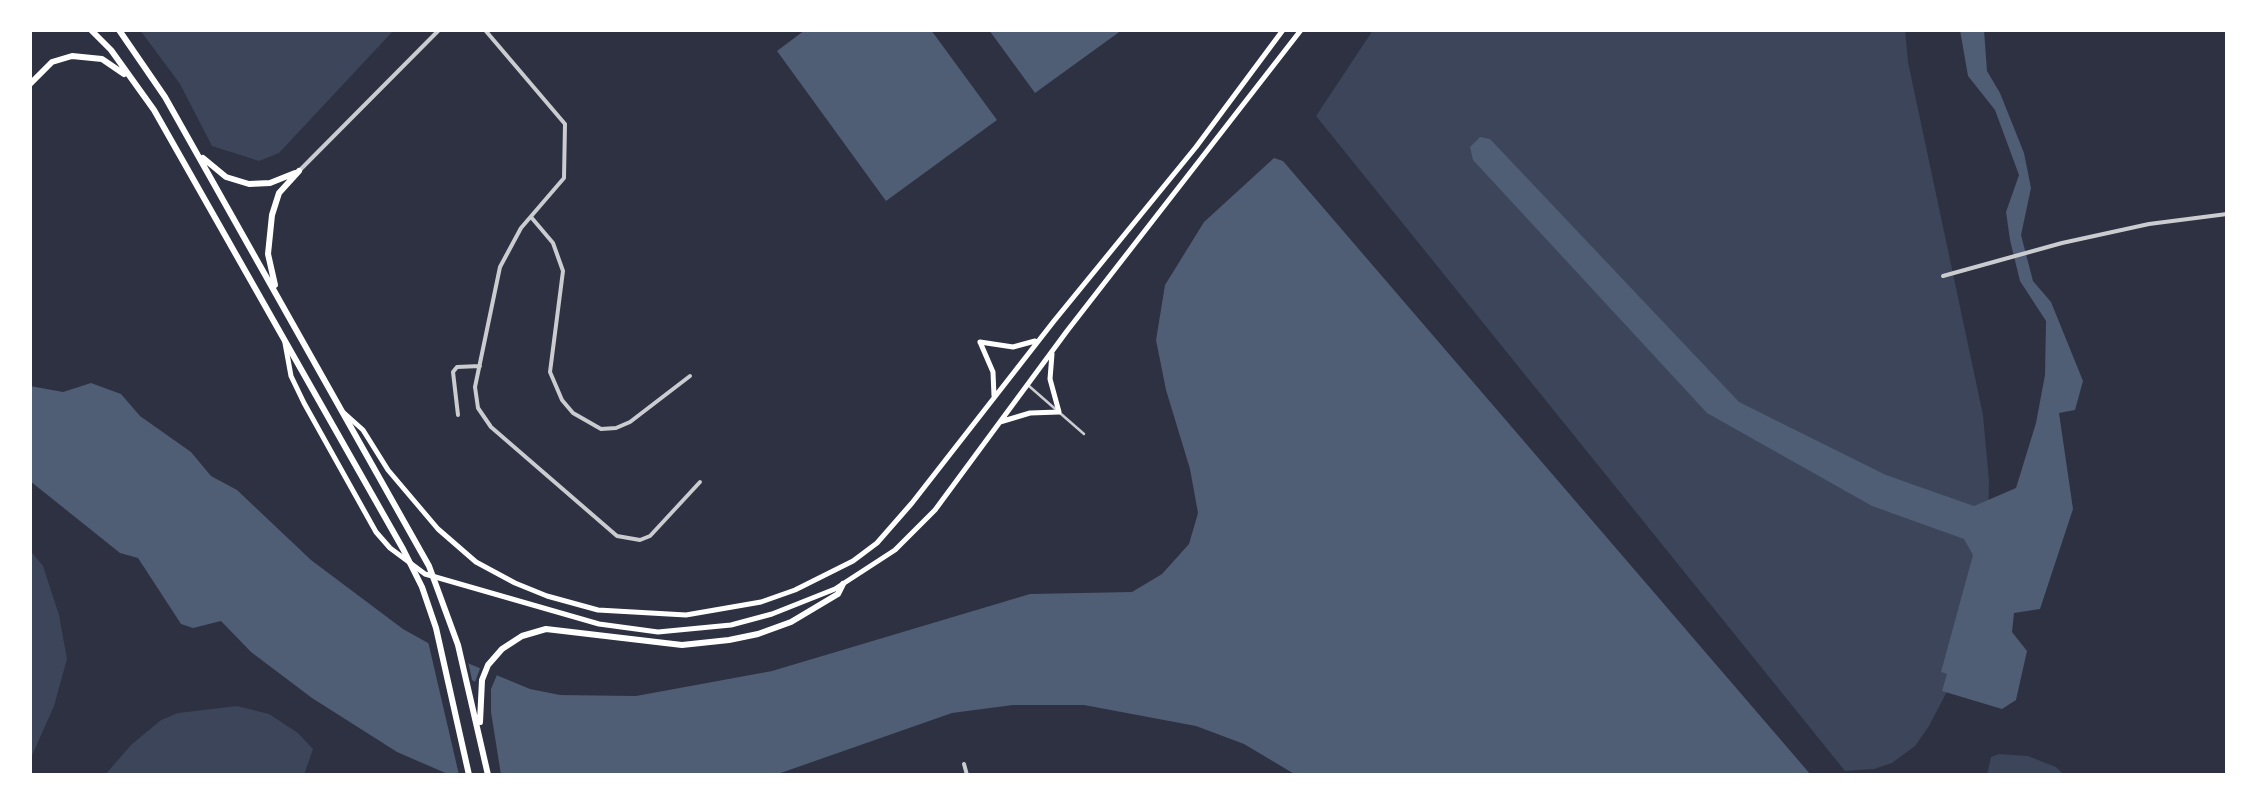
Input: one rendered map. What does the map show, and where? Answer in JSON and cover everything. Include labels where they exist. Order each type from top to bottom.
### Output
[{"type":"main road","points":[[91,30],[111,50],[154,110],[422,587],[436,628],[469,775]]},
{"type":"main road","points":[[118,30],[166,96],[429,566],[458,645],[488,775]]},
{"type":"main road","points":[[343,412],[363,430],[388,470],[438,529],[476,562],[547,596],[598,610],[686,615],[761,602],[828,576],[877,544],[1196,147],[1283,30]]},
{"type":"main road","points":[[284,339],[291,376],[366,515],[390,548],[425,574],[599,624],[658,632],[731,626],[804,604],[895,550],[935,510],[1300,30]]},
{"type":"main road","points":[[30,84],[52,62],[72,56],[102,59],[133,80]]},
{"type":"main road","points":[[198,154],[226,177],[248,184],[270,183],[298,171]]},
{"type":"main road","points":[[277,296],[268,254],[272,215],[279,192],[298,171]]},
{"type":"main road","points":[[994,398],[993,372],[980,342],[1013,347],[1038,340]]},
{"type":"main road","points":[[1000,423],[1030,413],[1059,412],[1050,379],[1052,352]]},
{"type":"main road","points":[[480,738],[480,702],[488,664],[522,636],[556,630],[682,645],[740,638],[804,615],[838,594],[843,584]]},
{"type":"street","points":[[298,171],[439,30]]},
{"type":"street","points":[[485,30],[565,124],[564,178],[508,246],[500,266],[476,397],[484,418],[617,536],[640,540],[650,536],[700,482]]},
{"type":"street","points":[[1943,276],[2062,242],[2149,224],[2227,214]]},
{"type":"street","points":[[531,216],[553,243],[563,271],[550,372],[562,400],[573,412],[601,429],[616,428],[630,422],[690,376]]},
{"type":"street","points":[[458,414],[453,372],[462,366],[480,366]]},
{"type":"street","points":[[964,764],[966,775]]},
{"type":"lane","points":[[1028,384],[1084,434]]},
{"type":"shaded area","points":[[140,30],[394,30],[279,153],[259,161],[212,146],[180,84]]},
{"type":"shaded area","points":[[805,30],[931,30],[997,120],[886,201],[777,51]]},
{"type":"shaded area","points":[[989,30],[1122,30],[1035,93]]},
{"type":"shaded area","points":[[1373,30],[1905,30],[1908,62],[1983,415],[1989,481],[1988,529],[1952,682],[1915,746],[1892,763],[1845,771],[1316,116]]},
{"type":"shaded area","points":[[1960,30],[1984,30],[1987,71],[2024,153],[2031,188],[2021,235],[2033,281],[2051,302],[2083,381],[2075,410],[2059,413],[2073,509],[2040,609],[2014,613],[2012,632],[2027,651],[2016,700],[2002,709],[1942,691],[1947,674],[1941,672],[1973,555],[1964,539],[1872,506],[1707,413],[1473,160],[1470,147],[1480,137],[1490,139],[1739,402],[1886,475],[1974,506],[2016,488],[2036,423],[2045,375],[2046,321],[2020,281],[2010,240],[2006,212],[2019,175],[1995,110],[1968,76]]},
{"type":"shaded area","points":[[1274,158],[1283,161],[1811,775],[1296,775],[1244,744],[1196,726],[1084,705],[1013,705],[952,713],[775,775],[450,775],[397,752],[312,698],[251,652],[221,621],[193,628],[181,624],[138,558],[120,553],[30,481],[30,386],[63,392],[91,383],[121,394],[140,416],[191,452],[211,476],[237,490],[311,560],[403,629],[453,657],[530,689],[560,695],[636,696],[772,671],[1030,594],[1132,592],[1162,574],[1189,544],[1198,513],[1156,340],[1165,285],[1204,222]]},
{"type":"shaded area","points":[[30,550],[43,566],[59,615],[67,659],[54,706],[30,760]]},
{"type":"shaded area","points":[[237,706],[269,714],[298,733],[313,749],[304,775],[105,775],[131,745],[161,720],[178,713]]},
{"type":"shaded area","points":[[2028,756],[2056,767],[2064,775],[1987,775],[1991,757]]},
{"type":"pier","points":[[427,637],[467,657],[475,682],[482,663],[499,670],[491,689],[491,712],[501,775],[459,775]]}]
